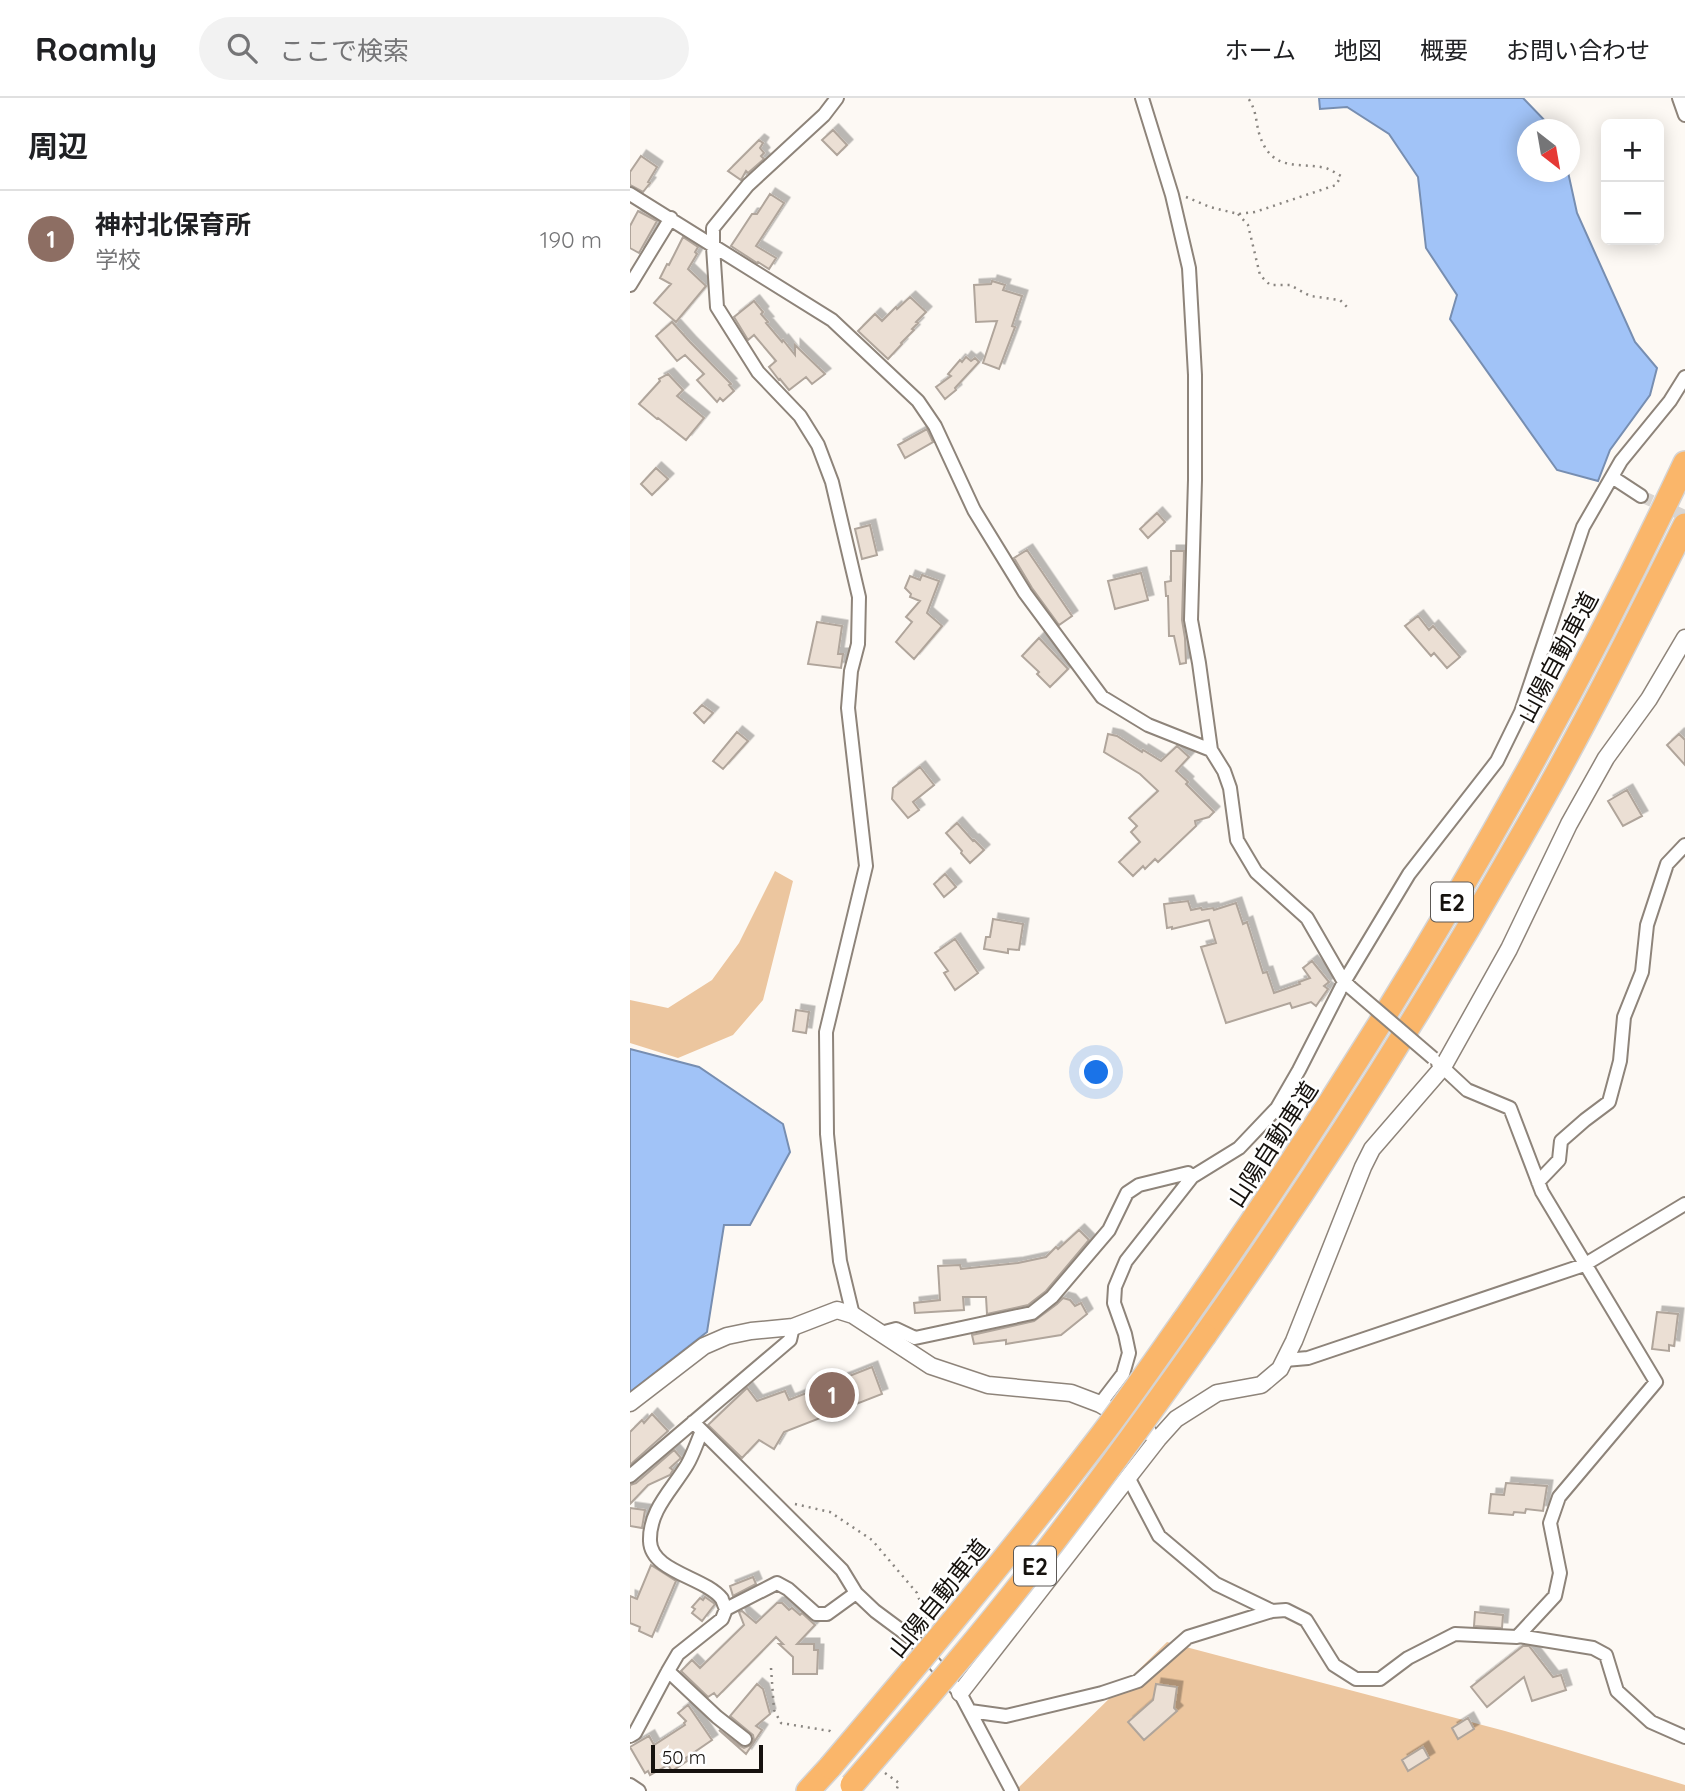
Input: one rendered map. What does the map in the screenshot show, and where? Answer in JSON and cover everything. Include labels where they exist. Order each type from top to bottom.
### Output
[{"type":"highway","name":"山陽自動車道","points":[[808,1791],[920,1661],[1098,1439],[1257,1216],[1325,1113],[1498,825],[1584,665],[1685,463]]},
{"type":"highway","name":"E2","points":[[850,1788],[1034,1567],[1120,1455],[1276,1235],[1441,975],[1521,838],[1596,701],[1685,525]]},
{"type":"street","points":[[837,98],[824,115],[748,185],[713,228],[713,247],[717,307],[758,372],[800,416],[818,445],[832,482],[859,597],[858,644],[851,671],[848,708],[866,866],[826,1032],[827,1134],[840,1261],[853,1315]]},
{"type":"street","points":[[1142,98],[1172,195],[1189,268],[1195,375],[1191,620],[1212,750],[1230,788],[1237,840],[1256,872],[1307,918],[1347,984],[1467,1090],[1510,1108],[1542,1192],[1656,1382],[1559,1497],[1550,1523],[1560,1573],[1555,1596],[1519,1636]]},
{"type":"street","points":[[1679,98],[1685,116]]},
{"type":"street","points":[[630,194],[832,320],[918,401],[935,426],[974,510],[1025,593],[1102,697],[1148,725],[1212,750]]},
{"type":"street","points":[[630,285],[671,218]]},
{"type":"street","points":[[1100,1404],[1123,1374],[1129,1353],[1114,1303],[1115,1287],[1126,1261],[1192,1177],[1238,1149],[1277,1108],[1409,874],[1497,761],[1521,712],[1583,527],[1621,461],[1670,401],[1685,377]]},
{"type":"street","points":[[1612,477],[1641,496]]},
{"type":"street","points":[[960,1693],[1158,1439],[1177,1419],[1217,1393],[1261,1385],[1280,1369],[1294,1341],[1372,1149],[1438,1063],[1509,949],[1569,824],[1606,758],[1649,699],[1685,638]]},
{"type":"street","points":[[1538,1182],[1559,1160],[1562,1140],[1609,1102],[1620,1061],[1624,1017],[1642,972],[1647,925],[1667,864],[1685,845]]},
{"type":"street","points":[[881,1333],[895,1329],[915,1338],[1031,1313],[1052,1297],[1109,1230],[1127,1193],[1139,1185],[1188,1172],[1192,1177]]},
{"type":"street","points":[[1285,1360],[1308,1358],[1584,1265],[1685,1204]]},
{"type":"street","points":[[630,1403],[704,1346],[727,1336],[793,1327],[837,1310],[853,1315],[931,1366],[988,1385],[1071,1393],[1100,1404],[1158,1439]]},
{"type":"street","points":[[630,1476],[697,1427],[790,1340],[793,1327]]},
{"type":"street","points":[[697,1427],[842,1570],[856,1593],[914,1640],[960,1693],[1012,1791]]},
{"type":"street","points":[[697,1427],[688,1463],[654,1513],[649,1543],[663,1564],[703,1583],[722,1600],[726,1609]]},
{"type":"street","points":[[1128,1477],[1159,1536],[1216,1584],[1272,1611]]},
{"type":"street","points":[[630,1736],[635,1733],[678,1654],[722,1619],[726,1609],[776,1583],[788,1589],[816,1614],[827,1614],[856,1593]]},
{"type":"street","points":[[970,1711],[1006,1716],[1101,1693],[1138,1681],[1188,1637],[1286,1609],[1306,1620],[1334,1665],[1356,1679],[1380,1679],[1408,1658],[1455,1634],[1519,1636],[1593,1648],[1606,1655],[1617,1691],[1651,1722],[1685,1737]]},
{"type":"street","points":[[668,1671],[745,1739]]},
{"type":"street","points":[[630,1785],[639,1791]]},
{"type":"path","points":[[1172,195],[1180,194],[1210,207],[1238,214],[1255,212],[1336,184],[1341,176],[1327,169],[1293,166],[1273,158],[1261,139],[1254,106],[1248,98]]},
{"type":"path","points":[[1238,214],[1248,225],[1261,275],[1270,285],[1290,285],[1310,296],[1340,300],[1348,308]]},
{"type":"path","points":[[774,1503],[789,1503],[830,1512],[872,1540],[916,1593],[926,1619]]},
{"type":"path","points":[[771,1668],[774,1710],[781,1723],[830,1731],[839,1738]]},
{"type":"path","points":[[879,1768],[898,1783],[896,1791]]},
{"type":"shaded area","points":[[775,871],[793,881],[763,1000],[733,1035],[678,1058],[630,1043],[630,1000],[668,1008],[712,980],[739,943]]},
{"type":"shaded area","points":[[1167,1642],[1505,1731],[1685,1785],[1685,1791],[1015,1791]]},
{"type":"water","points":[[1319,98],[1523,98],[1543,119],[1517,119],[1517,182],[1570,182],[1577,213],[1635,342],[1657,368],[1650,395],[1610,450],[1598,481],[1557,470],[1450,319],[1457,295],[1426,248],[1418,177],[1389,134],[1347,107],[1320,109]]},
{"type":"water","points":[[630,1049],[699,1067],[783,1124],[790,1152],[750,1225],[724,1225],[707,1332],[630,1392]]},
{"type":"building","points":[[833,130],[847,145],[837,155],[822,140]]},
{"type":"building","points":[[759,140],[763,143],[760,148],[764,159],[748,173],[746,171],[741,180],[728,171]]},
{"type":"building","points":[[641,156],[657,167],[643,192],[630,185],[630,172]]},
{"type":"building","points":[[770,194],[784,203],[756,246],[776,258],[769,269],[731,246],[752,214],[757,214]]},
{"type":"building","points":[[638,211],[657,221],[639,253],[630,248],[630,226]]},
{"type":"building","points":[[683,237],[698,247],[688,269],[706,286],[676,322],[654,303],[671,284],[660,278]]},
{"type":"building","points":[[992,281],[1005,285],[1003,290],[1022,296],[1012,326],[1015,327],[999,369],[983,363],[997,321],[976,322],[974,285],[991,284]]},
{"type":"building","points":[[910,297],[926,312],[888,359],[858,331],[875,314],[882,321]]},
{"type":"building","points":[[754,301],[763,312],[761,314],[768,322],[766,323],[782,342],[783,340],[795,355],[795,345],[825,374],[812,384],[806,377],[789,390],[779,380],[769,367],[776,361],[754,335],[748,340],[734,317]]},
{"type":"building","points":[[672,322],[731,384],[729,385],[734,391],[723,401],[720,398],[717,402],[697,380],[704,374],[685,355],[677,361],[656,336]]},
{"type":"building","points":[[966,357],[971,361],[975,358],[979,362],[945,399],[936,387],[951,376],[948,374]]},
{"type":"building","points":[[668,374],[683,390],[677,396],[704,418],[686,440],[639,404],[659,379]]},
{"type":"building","points":[[927,429],[933,442],[905,458],[898,445]]},
{"type":"building","points":[[656,468],[668,479],[652,495],[641,484]]},
{"type":"building","points":[[1157,513],[1165,522],[1148,538],[1140,529]]},
{"type":"building","points":[[870,525],[877,555],[862,559],[855,529]]},
{"type":"building","points":[[1027,550],[1072,616],[1059,625],[1014,558]]},
{"type":"building","points":[[1171,551],[1184,551],[1182,620],[1186,663],[1180,664],[1174,636],[1169,636],[1165,582],[1171,581]]},
{"type":"building","points":[[1141,573],[1148,600],[1115,609],[1108,581]]},
{"type":"building","points":[[922,575],[939,581],[927,613],[942,626],[914,659],[896,642],[912,622],[906,617],[920,601],[910,597],[911,594],[905,588],[910,576],[920,580]]},
{"type":"building","points":[[1418,616],[1429,630],[1433,626],[1460,657],[1447,668],[1434,653],[1431,656],[1405,626]]},
{"type":"building","points":[[817,622],[842,626],[838,654],[843,654],[841,668],[808,664]]},
{"type":"building","points":[[1039,638],[1068,669],[1050,687],[1022,656]]},
{"type":"building","points":[[702,705],[713,713],[704,723],[694,713]]},
{"type":"building","points":[[737,732],[748,741],[723,769],[713,761]]},
{"type":"building","points":[[1108,734],[1117,736],[1161,761],[1177,746],[1189,757],[1176,771],[1214,812],[1209,817],[1195,821],[1196,826],[1158,862],[1155,859],[1133,876],[1119,862],[1140,842],[1131,832],[1137,826],[1129,818],[1158,791],[1140,774],[1104,752]]},
{"type":"building","points":[[1679,734],[1685,740],[1685,765],[1667,745]]},
{"type":"building","points":[[920,767],[934,785],[913,802],[919,810],[908,818],[892,799],[893,788]]},
{"type":"building","points":[[1627,790],[1642,816],[1623,826],[1608,801]]},
{"type":"building","points":[[957,823],[984,850],[970,863],[946,833]]},
{"type":"building","points":[[945,874],[956,887],[944,897],[934,884]]},
{"type":"building","points":[[1188,901],[1191,910],[1214,910],[1236,903],[1243,924],[1247,922],[1263,973],[1267,972],[1274,993],[1310,978],[1303,968],[1312,961],[1329,982],[1324,986],[1328,989],[1316,1006],[1311,1002],[1292,1008],[1290,1003],[1226,1023],[1201,947],[1216,943],[1209,920],[1167,928],[1164,904]]},
{"type":"building","points":[[993,919],[1023,924],[1019,950],[1008,949],[1008,953],[984,949],[986,937],[990,937]]},
{"type":"building","points":[[955,939],[978,973],[955,990],[944,973],[948,971],[935,953]]},
{"type":"building","points":[[796,1010],[809,1012],[806,1033],[793,1031]]},
{"type":"building","points":[[1079,1230],[1089,1240],[1046,1291],[1028,1305],[987,1314],[986,1297],[963,1297],[964,1310],[915,1313],[914,1303],[940,1300],[938,1266],[960,1265],[961,1269],[1046,1257]]},
{"type":"building","points":[[1063,1298],[1070,1300],[1075,1306],[1081,1303],[1087,1314],[1061,1335],[1006,1344],[1006,1340],[974,1344],[972,1335],[1034,1321]]},
{"type":"building","points":[[1657,1312],[1678,1314],[1674,1346],[1669,1345],[1669,1351],[1652,1349]]},
{"type":"building","points":[[872,1367],[882,1394],[784,1432],[774,1449],[759,1440],[742,1458],[708,1425],[747,1388],[757,1401],[785,1391],[789,1400]]},
{"type":"building","points":[[652,1414],[668,1431],[630,1465],[630,1432]]},
{"type":"building","points":[[674,1450],[681,1458],[670,1468],[673,1470],[670,1475],[648,1485],[630,1504],[630,1485],[636,1483]]},
{"type":"building","points":[[1506,1483],[1547,1486],[1543,1511],[1526,1509],[1525,1513],[1514,1512],[1513,1515],[1489,1513],[1491,1494],[1504,1495]]},
{"type":"building","points":[[630,1508],[645,1510],[642,1528],[630,1526]]},
{"type":"building","points":[[651,1565],[676,1581],[652,1637],[630,1623],[630,1596],[637,1599]]},
{"type":"building","points":[[753,1577],[756,1584],[733,1596],[730,1586]]},
{"type":"building","points":[[705,1597],[715,1604],[702,1621],[692,1613],[695,1609],[692,1607],[700,1598],[703,1600]]},
{"type":"building","points":[[777,1603],[782,1603],[789,1610],[792,1608],[800,1615],[802,1613],[815,1625],[797,1644],[814,1644],[814,1650],[818,1650],[817,1674],[793,1674],[793,1657],[779,1644],[783,1644],[776,1637],[717,1697],[714,1693],[708,1697],[681,1671],[692,1660],[700,1668],[744,1625],[739,1612],[742,1611],[756,1623]]},
{"type":"building","points":[[1475,1612],[1503,1615],[1502,1628],[1474,1626]]},
{"type":"building","points":[[1523,1646],[1529,1646],[1553,1677],[1561,1675],[1566,1690],[1532,1701],[1524,1677],[1487,1707],[1471,1687]]},
{"type":"building","points":[[757,1684],[763,1689],[770,1714],[756,1726],[762,1730],[746,1754],[719,1730],[744,1748],[751,1745],[753,1735],[730,1716]]},
{"type":"building","points":[[1156,1684],[1177,1687],[1174,1708],[1177,1711],[1144,1740],[1128,1722],[1153,1700]]},
{"type":"building","points":[[688,1705],[712,1740],[672,1771],[668,1765],[650,1775],[648,1771],[645,1773],[630,1747],[649,1736],[654,1745],[685,1725],[686,1721],[678,1713]]},
{"type":"building","points":[[1468,1718],[1474,1729],[1458,1739],[1452,1728]]},
{"type":"building","points":[[1423,1747],[1429,1758],[1408,1771],[1402,1760]]},
{"type":"tunnel","points":[[1641,496],[1685,516]]},
{"type":"place","name":"神村北保育所","points":[[832,1395]]}]
